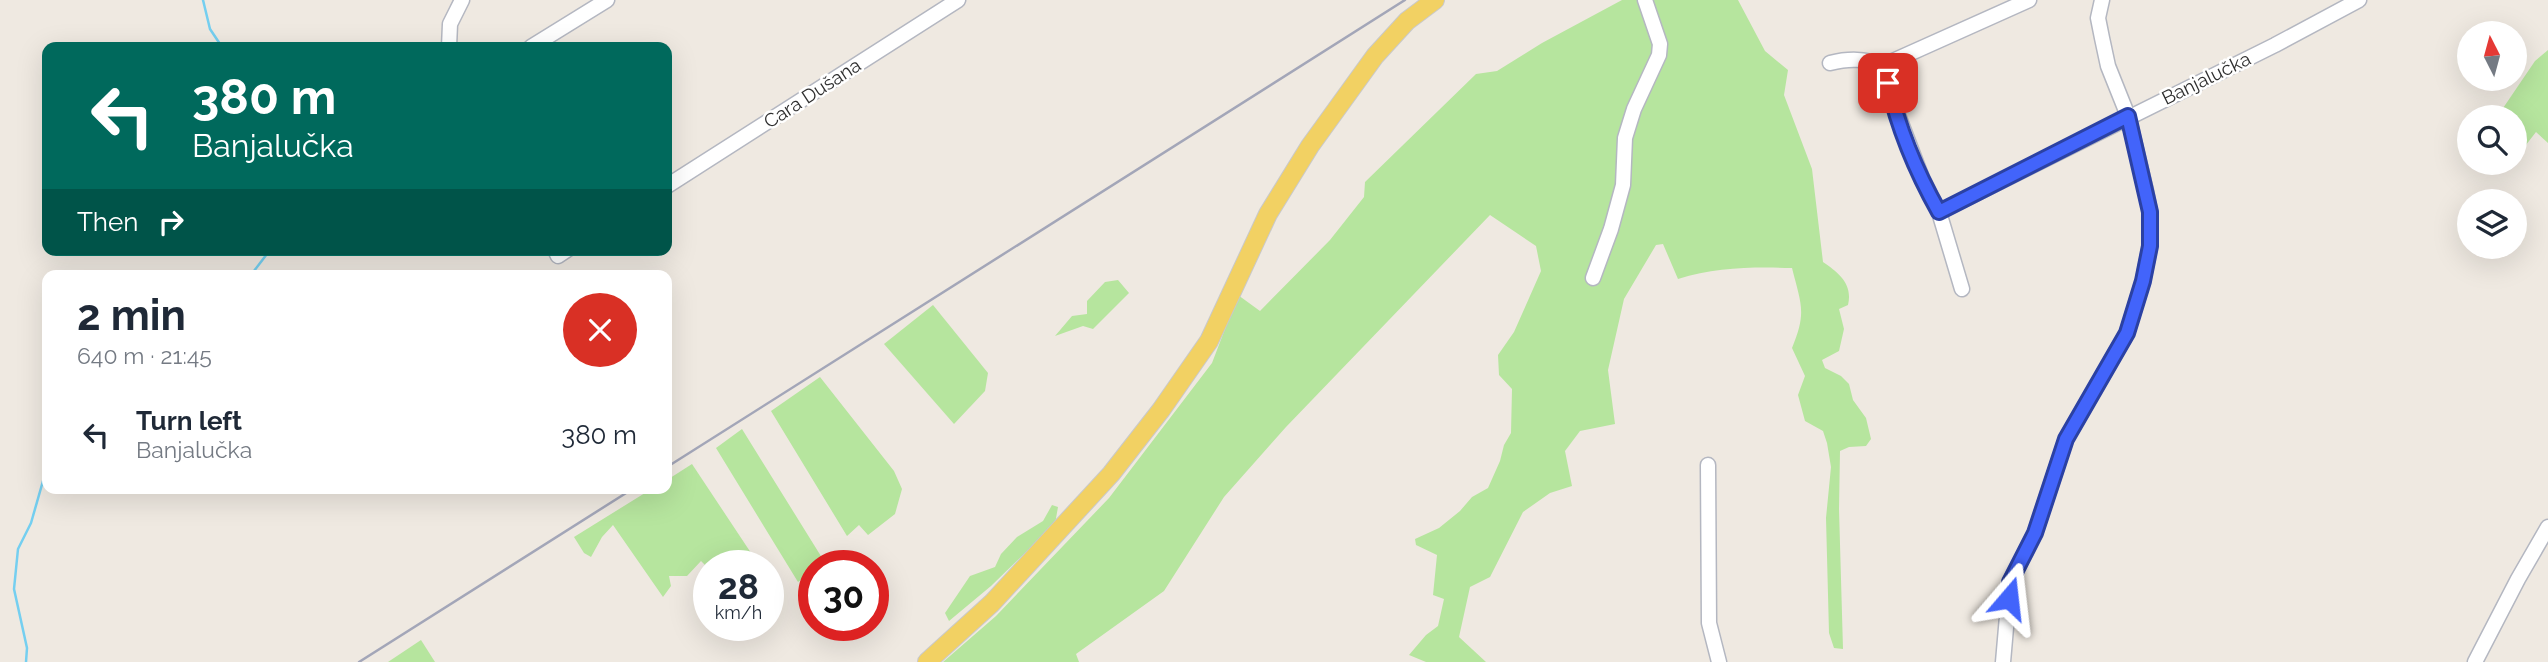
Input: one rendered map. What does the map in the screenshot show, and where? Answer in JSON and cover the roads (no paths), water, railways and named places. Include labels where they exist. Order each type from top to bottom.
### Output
[{"type":"main road","points":[[927,662],[992,603],[1111,474],[1161,410],[1209,341],[1268,214],[1310,146],[1375,56],[1407,22],[1435,0]]},
{"type":"street","points":[[449,42],[450,23],[462,0]]},
{"type":"street","points":[[539,42],[607,0]]},
{"type":"street","name":"Cara Dušana","points":[[672,184],[958,0]]},
{"type":"street","points":[[1594,278],[1623,185],[1625,138],[1634,109],[1659,55],[1660,44],[1645,0]]},
{"type":"street","points":[[1830,63],[1860,59],[1884,65],[2029,0]]},
{"type":"street","points":[[2003,662],[2010,582],[2035,533],[2066,439],[2127,333],[2143,281],[2150,246],[2150,212],[2128,116],[2108,66],[2098,18],[2102,0]]},
{"type":"street","name":"Banjalučka","points":[[1939,212],[2275,45],[2359,0]]},
{"type":"street","points":[[1884,65],[1892,102],[1922,178],[1939,212],[1962,289]]},
{"type":"street","points":[[1708,465],[1709,623],[1719,662]]},
{"type":"street","points":[[2475,662],[2548,527]]},
{"type":"waterway","points":[[203,0],[210,29],[219,42]]},
{"type":"waterway","points":[[255,270],[265,256]]},
{"type":"waterway","points":[[26,662],[27,648],[14,589],[18,549],[31,523],[42,484]]},
{"type":"railway","points":[[672,464],[1405,0]]},
{"type":"railway","points":[[359,662],[625,494]]}]
